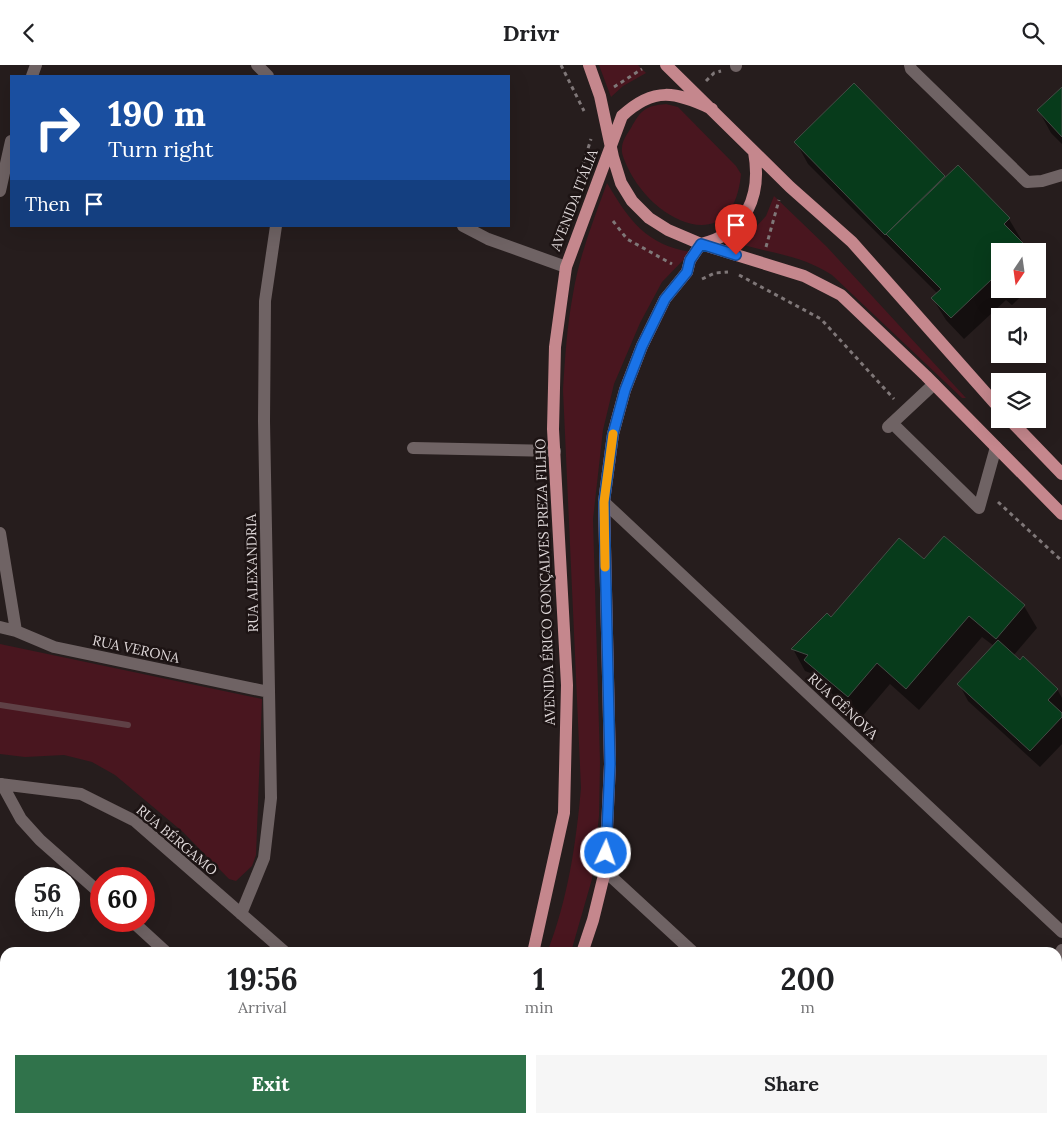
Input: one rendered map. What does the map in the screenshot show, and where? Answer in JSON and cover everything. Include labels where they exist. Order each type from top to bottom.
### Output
[{"type":"main road","points":[[589,65],[600,96],[621,183],[632,201],[649,219],[668,231],[701,244],[804,275],[841,295],[934,384],[1062,514]]},
{"type":"main road","points":[[666,65],[754,152],[852,242],[991,399]]},
{"type":"main road","points":[[611,145],[622,117],[635,104],[650,97],[678,95],[712,109]]},
{"type":"main road","name":"AVENIDA ITÁLIA","points":[[566,267],[611,145]]},
{"type":"main road","points":[[584,947],[605,871],[610,764],[604,502],[613,434],[625,390],[642,346],[665,299],[687,272],[690,260],[701,244],[724,236],[745,217],[751,207],[756,175],[754,152]]},
{"type":"main road","name":"AVENIDA ÉRICO GONÇALVES PREZA FILHO","points":[[534,947],[564,813],[567,685],[554,451],[555,347],[566,267]]},
{"type":"main road","points":[[1018,428],[1062,474]]},
{"type":"street","points":[[257,65],[267,75]]},
{"type":"street","points":[[911,66],[1027,182],[1042,181],[1062,175]]},
{"type":"street","points":[[0,191],[10,146]]},
{"type":"street","name":"RUA ALEXANDRIA","points":[[241,914],[264,858],[271,798],[264,421],[265,301],[276,227]]},
{"type":"street","points":[[465,227],[488,239],[566,267]]},
{"type":"street","points":[[934,384],[890,425],[980,508],[996,447]]},
{"type":"street","points":[[413,448],[554,451]]},
{"type":"street","name":"RUA GÊNOVA","points":[[604,502],[1062,932]]},
{"type":"street","points":[[0,533],[16,631]]},
{"type":"street","name":"RUA VERONA","points":[[0,627],[16,631],[54,647],[269,692]]},
{"type":"street","points":[[1,784],[21,819],[40,840],[90,884]]},
{"type":"street","name":"RUA BÉRGAMO","points":[[1,784],[81,794],[135,821],[279,947]]},
{"type":"street","points":[[605,871],[687,947]]},
{"type":"street","points":[[144,932],[160,947]]},
{"type":"path","points":[[561,65],[585,113]]},
{"type":"path","points":[[695,93],[714,73],[736,65]]},
{"type":"path","points":[[608,91],[642,69]]},
{"type":"path","points":[[581,173],[589,146],[591,131]]},
{"type":"path","points":[[765,252],[779,200]]},
{"type":"path","points":[[613,221],[627,239],[672,264]]},
{"type":"shaded area","points":[[599,65],[638,65],[646,73],[623,86],[611,97]]},
{"type":"shaded area","points":[[666,104],[678,107],[736,166],[741,174],[735,201],[723,217],[708,224],[690,224],[672,216],[654,203],[639,186],[623,157],[622,150],[626,135],[641,113],[653,106]]},
{"type":"shaded area","points":[[607,183],[623,208],[640,229],[650,237],[675,249],[691,252],[662,282],[640,323],[614,384],[603,430],[593,519],[600,762],[599,816],[592,879],[572,947],[549,947],[566,892],[577,830],[581,788],[563,390],[571,306],[587,238]]},
{"type":"shaded area","points":[[774,196],[827,247],[966,398],[962,398],[832,275],[821,268],[798,259],[740,244],[766,216]]},
{"type":"shaded area","points":[[0,644],[262,699],[256,855],[252,866],[236,881],[229,879],[183,832],[115,775],[92,762],[64,755],[25,757],[0,754]]},
{"type":"building","points":[[854,83],[945,176],[885,235],[794,142]]},
{"type":"building","points":[[1062,87],[1062,137],[1037,110]]},
{"type":"building","points":[[958,165],[1010,218],[1004,224],[1023,243],[991,243],[991,280],[951,318],[931,298],[941,289],[886,234]]},
{"type":"building","points":[[944,536],[1025,605],[996,639],[969,616],[906,689],[877,663],[848,697],[804,660],[808,655],[791,649],[827,613],[831,617],[899,538],[924,559]]},
{"type":"building","points":[[998,640],[1020,660],[1023,656],[1058,689],[1048,700],[1062,713],[1062,717],[1030,751],[957,684]]},
{"type":"waterway","points":[[0,705],[128,725]]},
{"type":"slow traffic","points":[[605,567],[604,502],[613,434]]},
{"type":"route","points":[[606,853],[610,764],[604,502],[613,434],[625,390],[642,346],[665,299],[687,272],[690,260],[701,244],[736,255]]}]
